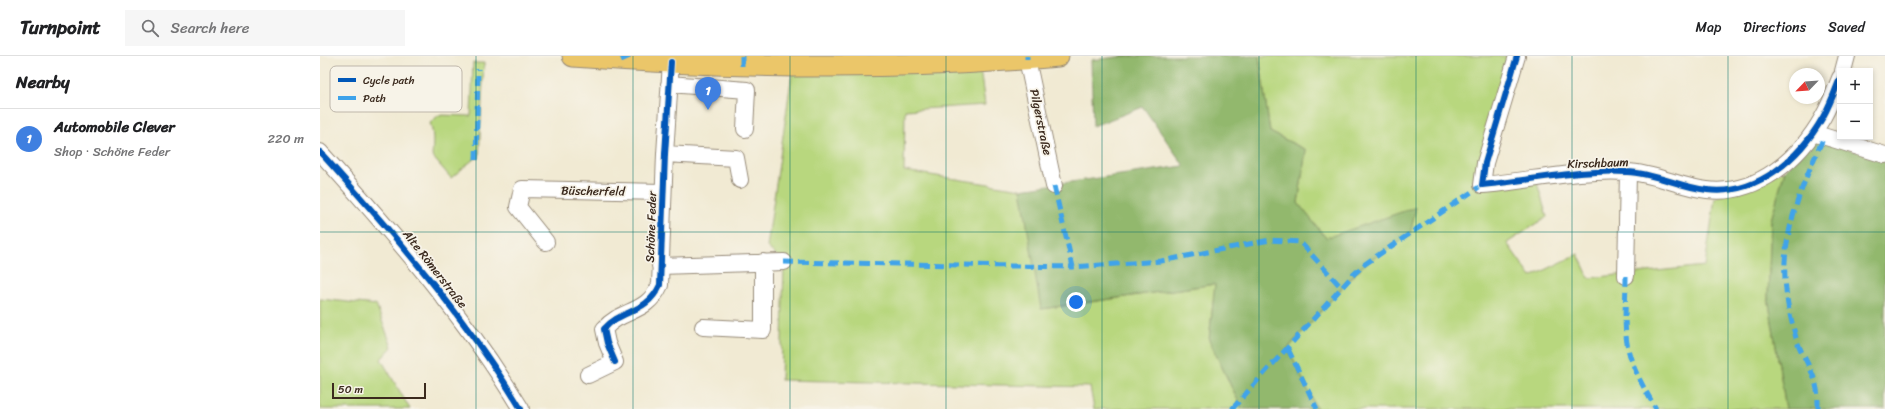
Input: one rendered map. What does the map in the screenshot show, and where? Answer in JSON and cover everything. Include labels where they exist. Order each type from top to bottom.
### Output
[{"type":"main road","points":[[573,56],[794,67],[875,67],[1058,56]]},
{"type":"street","name":"Kirschbaum","points":[[1517,56],[1485,163],[1482,185],[1600,172],[1628,172],[1653,175],[1689,187],[1708,190],[1740,189],[1754,184],[1784,164],[1813,133],[1824,116],[1837,85]]},
{"type":"street","points":[[1844,68],[1847,56]]},
{"type":"street","name":"Pilgerstraße","points":[[1027,59],[1054,186]]},
{"type":"street","name":"Schöne Feder","points":[[588,375],[615,362],[607,342],[604,329],[611,321],[643,306],[655,296],[660,285],[663,192],[671,62]]},
{"type":"street","points":[[669,84],[747,90],[745,129]]},
{"type":"street","points":[[1813,133],[1885,155]]},
{"type":"street","name":"Alte Römerstraße","points":[[320,152],[404,248],[495,366],[521,409]]},
{"type":"street","points":[[665,154],[736,158],[740,180]]},
{"type":"street","name":"Kirschbaum","points":[[1626,276],[1628,172]]},
{"type":"street","name":"Büscherfeld","points":[[546,242],[518,207],[522,189],[663,192]]},
{"type":"street","points":[[703,327],[763,330],[763,262]]},
{"type":"street","name":"Schöne Feder","points":[[660,266],[784,262]]},
{"type":"green space","points":[[1126,56],[1259,56],[1270,132],[1306,150],[1298,203],[1326,238],[1416,207],[1410,235],[1365,264],[1354,274],[1288,348],[1317,409],[1242,409],[1209,340],[1215,284],[1041,309],[1021,189],[1184,166],[1143,107],[1093,126],[1091,60]]},
{"type":"green space","points":[[1259,56],[1513,56],[1482,184],[1536,179],[1547,217],[1507,243],[1531,277],[1578,254],[1589,278],[1705,266],[1715,198],[1785,170],[1771,220],[1768,297],[1786,409],[1317,409],[1288,349],[1319,313],[1416,208],[1326,238],[1298,203],[1306,150],[1270,132]]},
{"type":"green space","points":[[473,63],[484,63],[479,158],[475,158],[451,178],[432,156],[433,135],[430,123],[439,115],[471,116]]},
{"type":"green space","points":[[980,69],[985,105],[905,110],[904,171],[1021,189],[1042,309],[1215,284],[1209,340],[1242,409],[1094,409],[1090,387],[781,380],[784,262],[767,247],[792,73]]},
{"type":"green space","points":[[1818,139],[1885,161],[1885,409],[1786,409],[1768,297],[1771,220],[1785,170]]},
{"type":"green space","points":[[320,299],[376,305],[392,347],[381,359],[410,409],[320,409]]},
{"type":"marked path","points":[[621,60],[630,56]]},
{"type":"marked path","points":[[742,56],[742,66]]},
{"type":"marked path","points":[[476,160],[478,69]]},
{"type":"marked path","points":[[1818,409],[1817,391],[1814,378],[1797,341],[1788,306],[1785,270],[1789,230],[1794,211],[1808,173],[1824,137]]},
{"type":"marked path","points":[[1232,409],[1354,274],[1365,264],[1482,185]]},
{"type":"marked path","points":[[1054,186],[1073,267],[1161,261],[1270,240],[1300,242],[1341,287]]},
{"type":"marked path","points":[[784,262],[1073,267]]},
{"type":"marked path","points":[[1626,276],[1625,329],[1628,349],[1642,385],[1656,409]]},
{"type":"marked path","points":[[1288,349],[1317,409]]},
{"type":"cycle path","points":[[1517,56],[1485,163],[1482,185],[1591,172],[1627,172],[1647,175],[1707,190],[1725,190],[1743,187],[1760,180],[1775,171],[1802,147],[1826,112],[1837,86]]},
{"type":"cycle path","points":[[615,362],[607,343],[604,329],[618,317],[641,307],[648,302],[660,285],[665,154],[671,62]]},
{"type":"cycle path","points":[[320,152],[401,244],[427,276],[476,341],[521,409]]},
{"type":"place","name":"Automobile Clever","points":[[708,110]]}]
